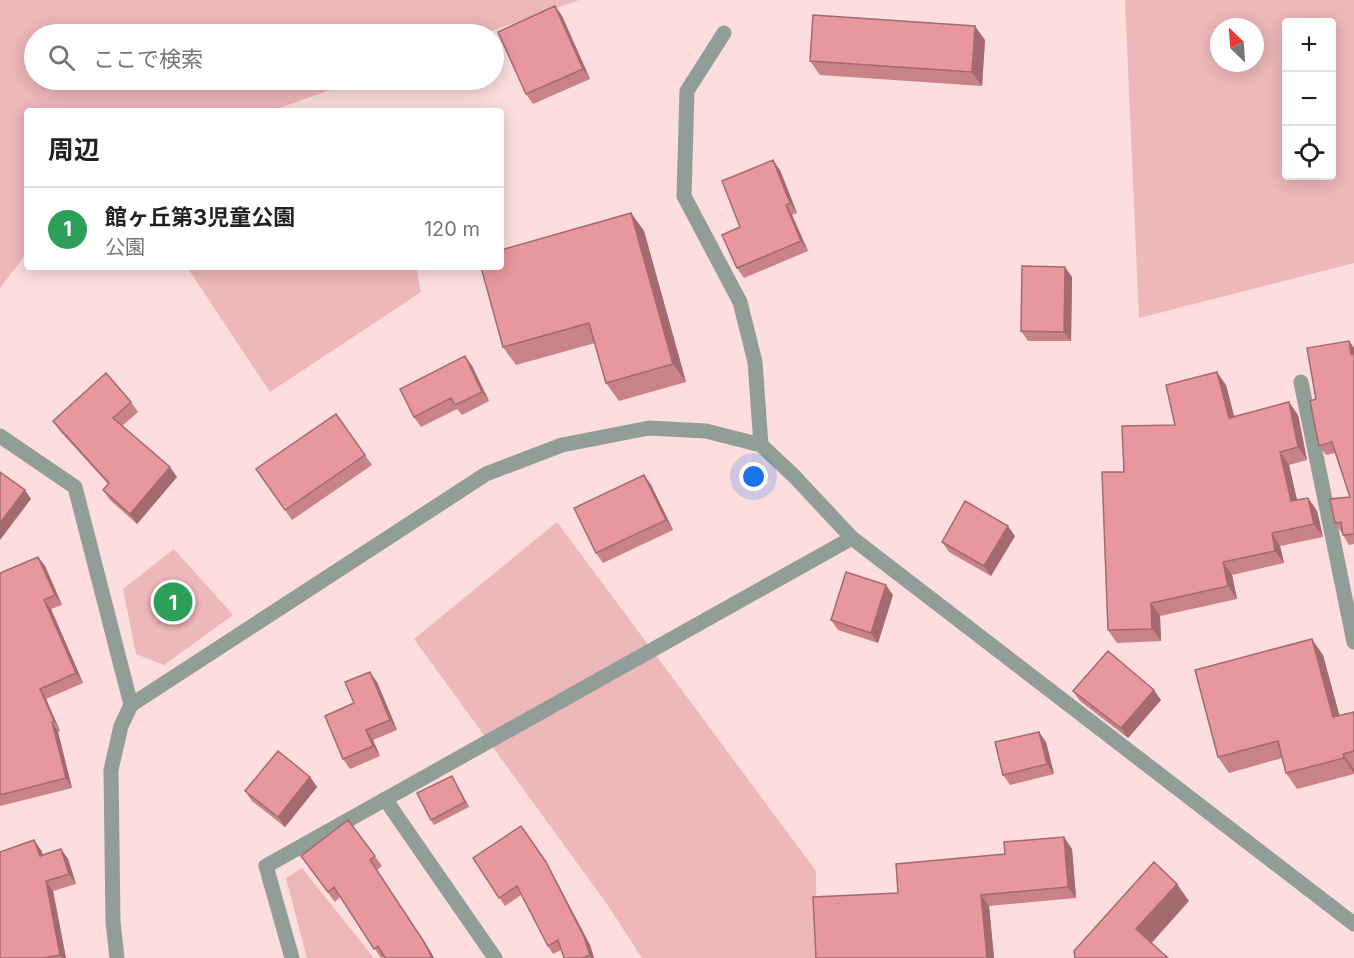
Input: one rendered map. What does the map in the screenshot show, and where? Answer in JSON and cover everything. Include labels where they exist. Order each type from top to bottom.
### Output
[{"type":"street","points":[[724,33],[687,91],[684,196],[740,302],[755,362],[761,445]]},
{"type":"street","points":[[1301,381],[1354,642]]},
{"type":"street","points":[[117,958],[113,922],[111,770],[121,726],[131,705],[486,474],[562,445],[649,428],[706,431],[761,445],[794,476],[852,538],[1354,924]]},
{"type":"street","points":[[0,436],[75,487],[131,705]]},
{"type":"street","points":[[292,958],[266,866],[852,538]]},
{"type":"street","points":[[385,799],[495,958]]},
{"type":"shaded area","points":[[0,0],[579,0],[504,27],[504,24],[24,24],[24,90],[330,90],[279,108],[24,108],[24,257],[0,288]]},
{"type":"shaded area","points":[[1125,0],[1354,0],[1354,263],[1139,318]]},
{"type":"shaded area","points":[[189,270],[417,270],[421,292],[270,392]]},
{"type":"shaded area","points":[[557,522],[816,871],[817,958],[642,958],[607,904],[414,639]]},
{"type":"shaded area","points":[[174,549],[233,615],[164,665],[136,654],[123,589]]},
{"type":"shaded area","points":[[302,868],[374,958],[307,958],[286,878]]},
{"type":"building","points":[[555,6],[583,69],[526,94],[504,45],[504,29]]},
{"type":"building","points":[[813,15],[975,26],[972,72],[810,61]]},
{"type":"building","points":[[773,160],[790,203],[786,205],[801,241],[737,268],[722,235],[740,227],[722,181]]},
{"type":"building","points":[[631,213],[673,364],[606,383],[589,323],[503,347],[482,270],[504,270],[504,249]]},
{"type":"building","points":[[1022,266],[1065,267],[1064,332],[1021,331]]},
{"type":"building","points":[[1349,341],[1351,354],[1354,353],[1354,534],[1343,535],[1341,522],[1335,523],[1330,499],[1350,497],[1332,442],[1319,446],[1310,401],[1316,399],[1307,348]]},
{"type":"building","points":[[465,356],[482,392],[455,405],[451,398],[414,417],[400,389]]},
{"type":"building","points":[[1217,372],[1229,418],[1289,402],[1298,447],[1280,452],[1291,501],[1308,498],[1314,524],[1272,533],[1275,551],[1223,562],[1228,586],[1151,603],[1152,629],[1108,630],[1102,472],[1124,472],[1122,426],[1175,425],[1166,385]]},
{"type":"building","points":[[106,373],[131,402],[113,418],[170,467],[130,514],[103,490],[109,483],[53,421]]},
{"type":"building","points":[[336,414],[365,455],[285,510],[256,469]]},
{"type":"building","points":[[0,472],[25,490],[0,523]]},
{"type":"building","points":[[644,475],[666,520],[596,553],[574,508]]},
{"type":"building","points":[[965,501],[1008,526],[984,566],[942,542]]},
{"type":"building","points":[[38,557],[55,595],[44,600],[76,673],[40,689],[54,721],[52,722],[66,778],[0,795],[0,573]]},
{"type":"building","points":[[846,572],[886,585],[871,633],[831,620]]},
{"type":"building","points":[[1312,639],[1333,717],[1354,712],[1354,751],[1343,754],[1344,758],[1286,773],[1278,741],[1218,757],[1195,670]]},
{"type":"building","points":[[1108,651],[1154,690],[1121,728],[1073,691]]},
{"type":"building","points":[[370,672],[390,720],[366,730],[373,746],[343,759],[325,716],[354,703],[345,682]]},
{"type":"building","points":[[1039,732],[1047,764],[1003,775],[995,742]]},
{"type":"building","points":[[278,751],[310,777],[278,817],[245,791]]},
{"type":"building","points":[[452,776],[465,802],[431,820],[417,793]]},
{"type":"building","points":[[348,820],[375,856],[370,860],[432,958],[385,958],[378,946],[374,949],[334,887],[328,892],[301,856]]},
{"type":"building","points":[[521,826],[546,862],[584,937],[590,955],[582,958],[564,958],[558,940],[548,946],[517,886],[499,898],[473,858]]},
{"type":"building","points":[[1064,837],[1068,887],[981,895],[987,958],[816,958],[813,897],[898,893],[896,864],[1005,854],[1004,842]]},
{"type":"building","points":[[34,840],[40,856],[61,849],[69,874],[46,881],[60,955],[43,958],[0,958],[0,852]]},
{"type":"building","points":[[1154,862],[1177,884],[1136,929],[1168,958],[1075,958],[1074,951]]},
{"type":"place","name":"館ヶ丘第3児童公園","points":[[173,602]]}]
